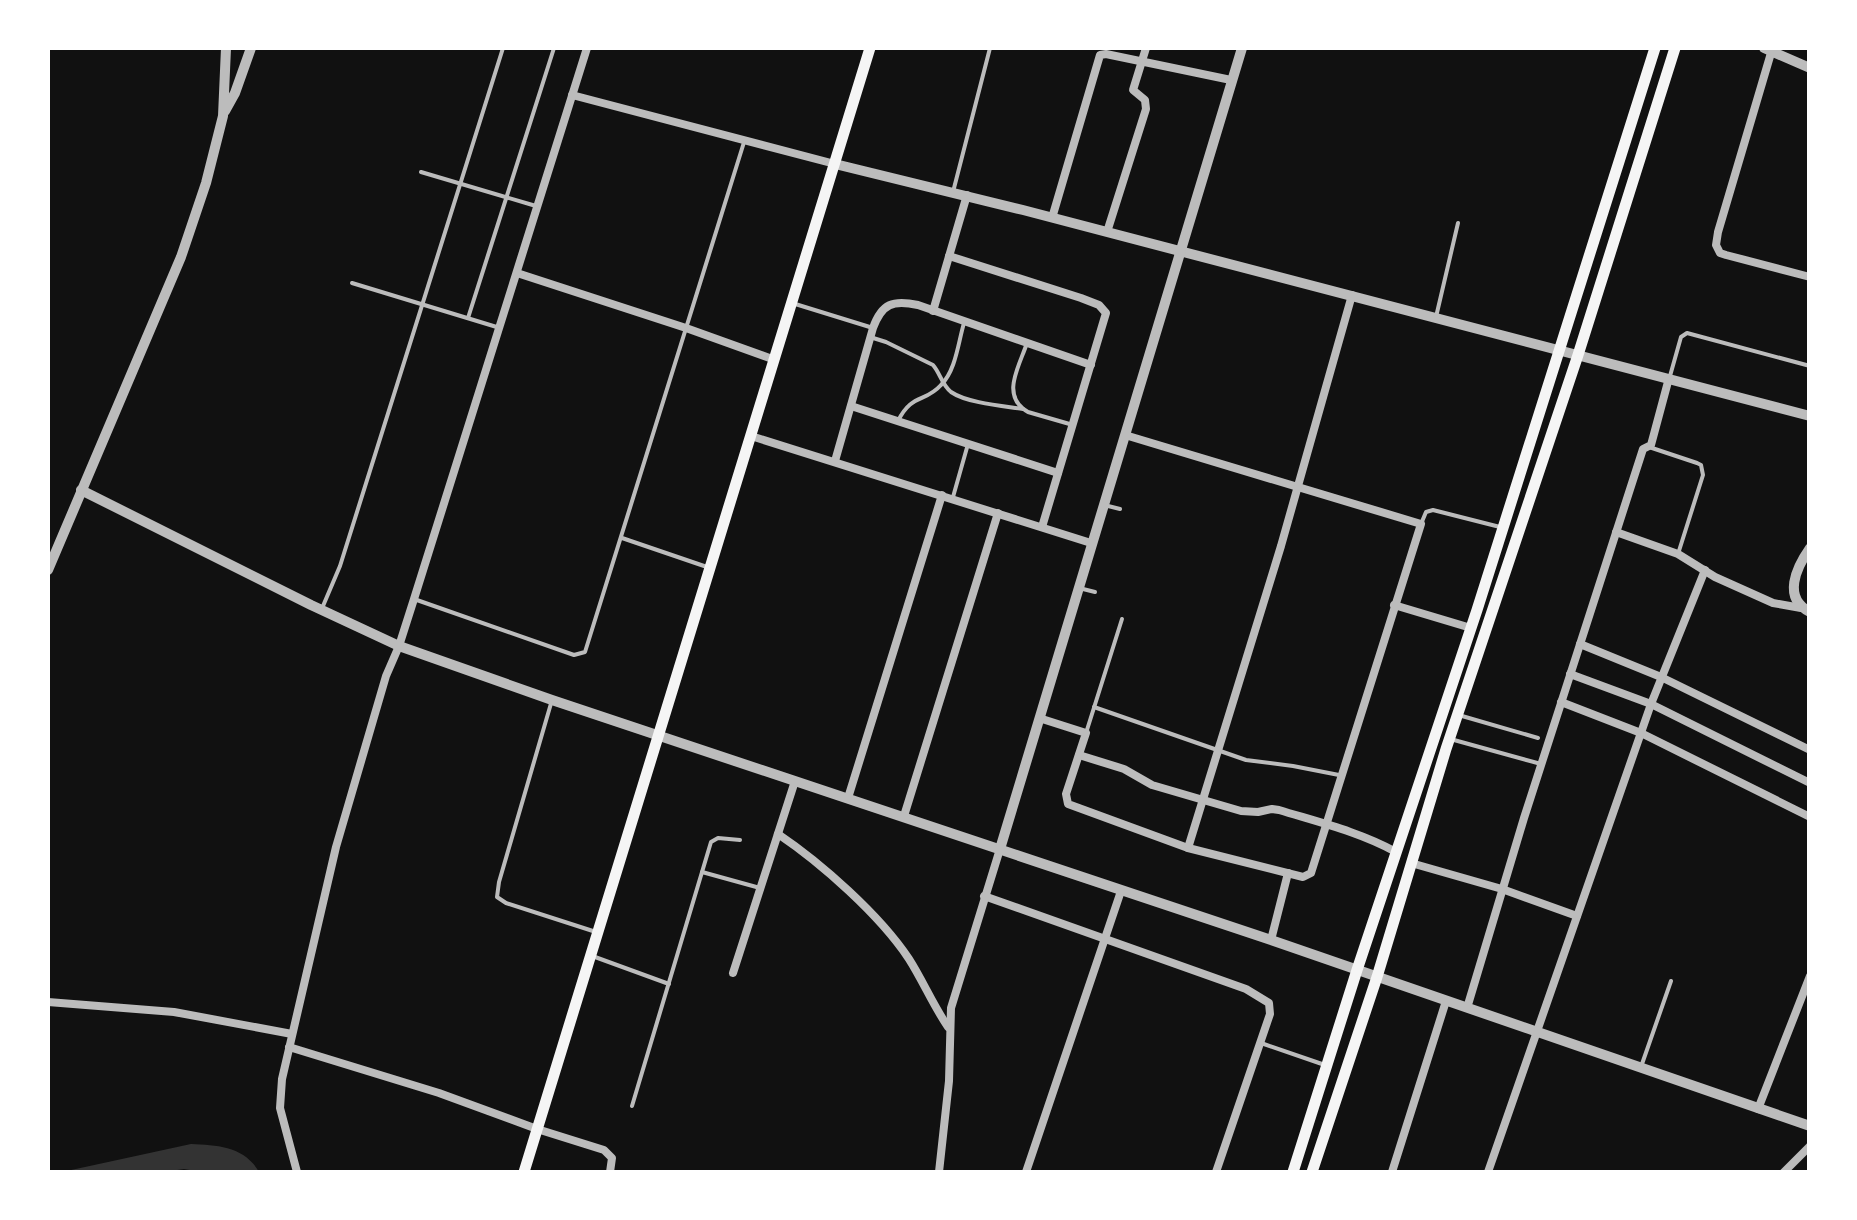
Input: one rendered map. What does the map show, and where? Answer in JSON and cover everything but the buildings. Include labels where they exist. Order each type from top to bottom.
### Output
[{"type":"main road","points":[[524,1172],[870,48]]},
{"type":"main road","points":[[1293,1172],[1655,48]]},
{"type":"main road","points":[[1312,1172],[1674,48]]},
{"type":"street","points":[[48,570],[181,256],[206,183],[222,116],[226,48]]},
{"type":"street","points":[[222,116],[251,48]]},
{"type":"street","points":[[297,1172],[280,1095],[336,847],[382,690],[414,600],[587,48]]},
{"type":"street","points":[[1107,232],[1146,109],[1145,100],[1133,90],[1146,48]]},
{"type":"street","points":[[939,1172],[955,988],[1242,48]]},
{"type":"street","points":[[1810,68],[1768,50],[1716,246],[1726,255],[1810,277]]},
{"type":"street","points":[[1052,218],[1100,55],[1232,80]]},
{"type":"street","points":[[572,95],[1810,416]]},
{"type":"street","points":[[933,311],[968,195]]},
{"type":"street","points":[[949,256],[1104,308],[1106,318],[1042,527]]},
{"type":"street","points":[[517,273],[775,360]]},
{"type":"street","points":[[1188,848],[1298,488],[1352,295]]},
{"type":"street","points":[[835,461],[879,313],[894,303],[918,305],[1091,365]]},
{"type":"street","points":[[1467,1008],[1643,449],[1652,445],[1669,378]]},
{"type":"street","points":[[851,406],[1058,473]]},
{"type":"street","points":[[751,436],[1091,543]]},
{"type":"street","points":[[1038,718],[1086,732],[1066,794],[1068,804],[1188,848],[1306,877],[1311,872],[1421,524],[1125,436]]},
{"type":"street","points":[[81,490],[399,646],[1810,1126]]},
{"type":"street","points":[[848,798],[942,495]]},
{"type":"street","points":[[904,816],[998,513]]},
{"type":"street","points":[[1616,532],[1678,554],[1716,577],[1773,603],[1805,610]]},
{"type":"street","points":[[1805,610],[1794,596],[1794,586],[1798,566],[1810,548]]},
{"type":"street","points":[[1488,1172],[1651,704],[1704,570]]},
{"type":"street","points":[[1394,605],[1471,628]]},
{"type":"street","points":[[1580,644],[1661,677],[1810,750]]},
{"type":"street","points":[[1570,674],[1651,704],[1810,783]]},
{"type":"street","points":[[1561,702],[1641,733],[1810,817]]},
{"type":"street","points":[[1079,755],[1124,770],[1152,786],[1250,812],[1279,810],[1396,852]]},
{"type":"street","points":[[733,973],[794,781]]},
{"type":"street","points":[[778,834],[805,852],[886,930],[908,958],[949,1028]]},
{"type":"street","points":[[1412,863],[1577,916]]},
{"type":"street","points":[[1270,940],[1288,873]]},
{"type":"street","points":[[1026,1172],[1120,890]]},
{"type":"street","points":[[984,896],[1246,989],[1269,1003],[1270,1014],[1261,1043],[1216,1172]]},
{"type":"street","points":[[1758,1109],[1810,976]]},
{"type":"street","points":[[1392,1172],[1446,1000]]},
{"type":"street","points":[[48,1002],[174,1012],[292,1034]]},
{"type":"street","points":[[289,1047],[604,1150],[612,1158],[610,1172]]},
{"type":"street","points":[[1784,1172],[1810,1146]]},
{"type":"lane","points":[[321,610],[340,566],[503,48]]},
{"type":"lane","points":[[468,318],[554,48]]},
{"type":"lane","points":[[952,192],[990,48]]},
{"type":"lane","points":[[414,600],[574,656],[585,652],[745,139]]},
{"type":"lane","points":[[421,172],[538,206]]},
{"type":"lane","points":[[1436,317],[1458,223]]},
{"type":"lane","points":[[352,283],[500,328]]},
{"type":"lane","points":[[792,302],[872,332],[933,365],[953,394],[1073,424]]},
{"type":"lane","points":[[898,421],[905,408],[932,394],[950,374],[964,322]]},
{"type":"lane","points":[[1669,378],[1681,338],[1687,332],[1810,366]]},
{"type":"lane","points":[[1023,409],[1014,399],[1013,386],[1027,343]]},
{"type":"lane","points":[[953,499],[968,444]]},
{"type":"lane","points":[[1649,448],[1697,462],[1703,469],[1678,554]]},
{"type":"lane","points":[[1103,505],[1120,508]]},
{"type":"lane","points":[[1421,524],[1426,512],[1432,510],[1502,528]]},
{"type":"lane","points":[[622,538],[710,568]]},
{"type":"lane","points":[[1079,588],[1095,592]]},
{"type":"lane","points":[[1086,732],[1122,619]]},
{"type":"lane","points":[[552,700],[497,897],[598,933]]},
{"type":"lane","points":[[1094,707],[1256,763],[1341,776]]},
{"type":"lane","points":[[1458,714],[1538,738]]},
{"type":"lane","points":[[1450,738],[1541,764]]},
{"type":"lane","points":[[632,1106],[711,842],[740,840]]},
{"type":"lane","points":[[702,872],[760,888]]},
{"type":"lane","points":[[591,956],[669,984]]},
{"type":"lane","points":[[1640,1068],[1671,981]]},
{"type":"lane","points":[[1261,1043],[1327,1066]]},
{"type":"shaded area","points":[[191,1144],[238,1152],[259,1172],[62,1172]]}]
